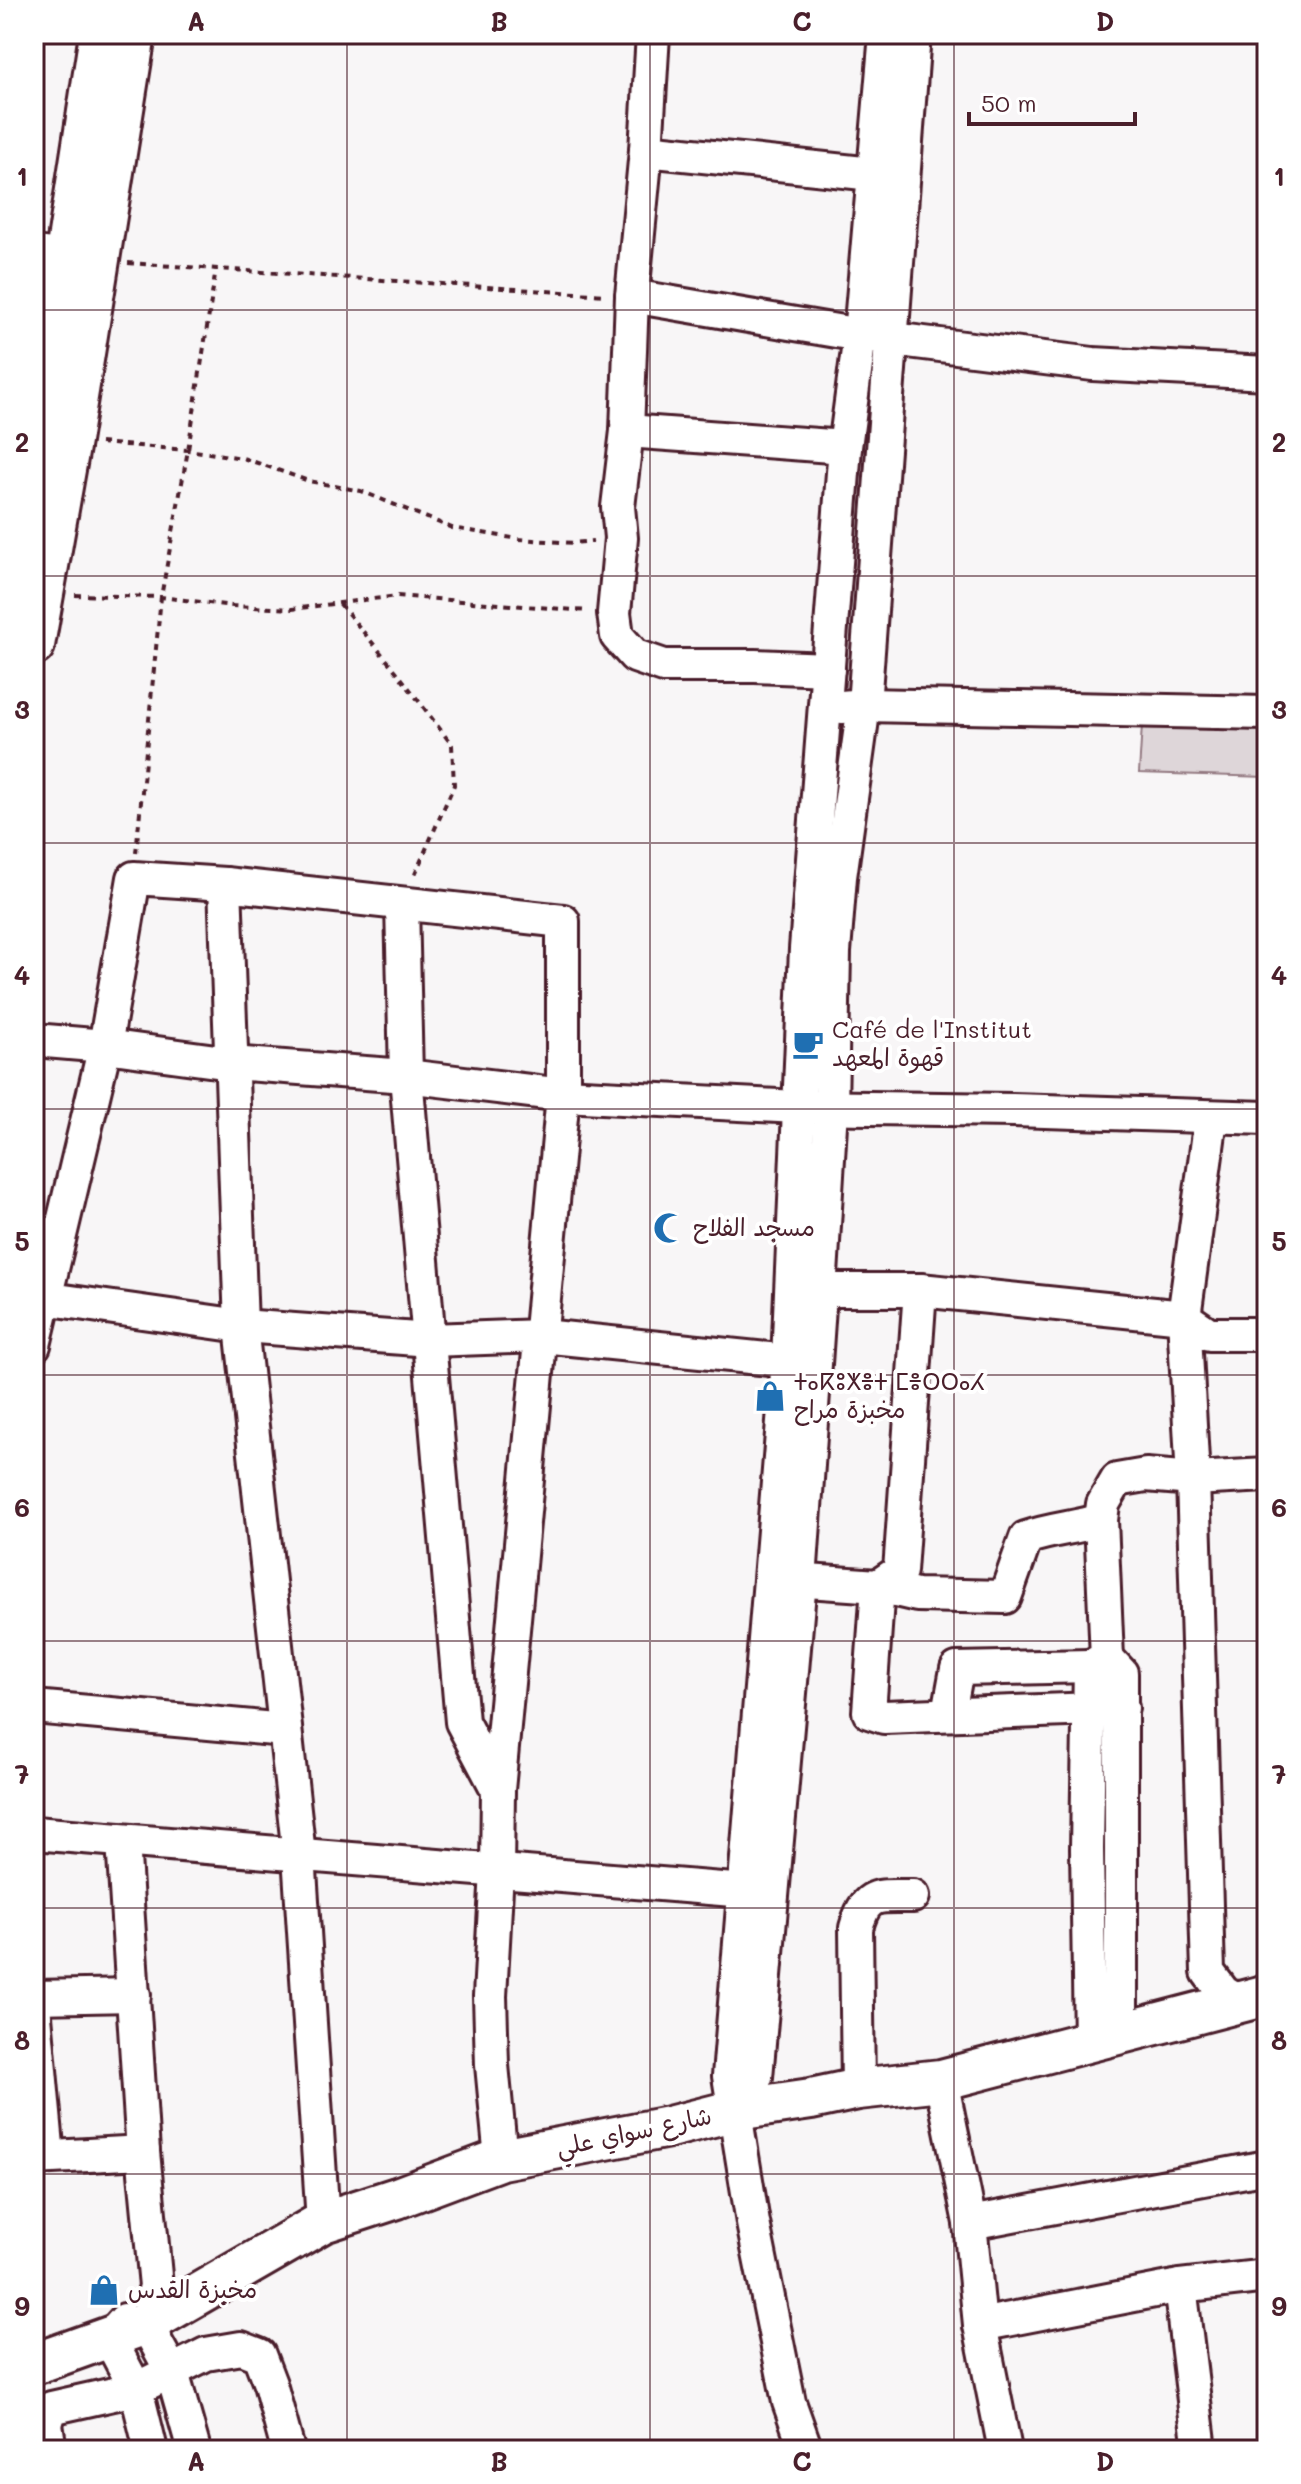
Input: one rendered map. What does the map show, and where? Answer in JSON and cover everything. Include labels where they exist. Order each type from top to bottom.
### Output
[{"type":"main road","points":[[34,645],[44,442],[66,257],[100,34]]},
{"type":"main road","points":[[66,257],[135,34]]},
{"type":"main road","name":"شارع سواي علي","points":[[34,2364],[146,2324],[323,2222],[501,2159],[669,2127],[736,2110],[858,2089],[941,2080],[1253,1998]]},
{"type":"street","points":[[653,34],[632,296],[627,431],[618,507],[621,538],[614,613],[617,636],[635,656],[664,666],[828,669]]},
{"type":"street","points":[[736,2110],[756,2077],[815,1108],[828,669],[845,447],[860,335],[886,34]]},
{"type":"street","points":[[820,950],[840,877],[864,705],[914,34]]},
{"type":"street","points":[[646,150],[873,174]]},
{"type":"street","points":[[632,296],[860,335],[1093,364],[1267,373]]},
{"type":"street","points":[[627,431],[845,447]]},
{"type":"street","points":[[827,708],[864,705],[1267,713]]},
{"type":"street","points":[[34,1345],[105,1046],[134,878],[225,884],[563,921],[563,1095],[498,1790],[490,1996],[492,2065],[501,2159]]},
{"type":"street","points":[[225,884],[241,1326],[299,1855],[323,2222]]},
{"type":"street","points":[[402,904],[406,1076],[462,1722],[498,1790]]},
{"type":"street","points":[[34,1040],[231,1063],[406,1076],[563,1095],[815,1108],[1267,1118]]},
{"type":"street","points":[[1211,1118],[1184,1317],[1193,1479],[1208,1972],[1223,1992],[1253,1998]]},
{"type":"street","points":[[805,1291],[920,1290],[1184,1317],[1209,1334],[1267,1334]]},
{"type":"street","points":[[878,1586],[900,1571],[920,1290]]},
{"type":"street","points":[[805,1291],[788,1361],[786,1579],[746,1891],[729,2076],[753,2223],[789,2402],[806,2450]]},
{"type":"street","points":[[43,1298],[241,1326],[430,1340],[542,1336],[788,1361]]},
{"type":"street","points":[[1106,2036],[1122,1708],[1106,1666],[1103,1504],[1117,1480],[1146,1475],[1193,1479],[1267,1475]]},
{"type":"street","points":[[786,1579],[878,1586],[917,1595],[1005,1597],[1026,1538],[1050,1529],[1078,1527],[1101,1520]]},
{"type":"street","points":[[878,1586],[869,1712],[884,1717],[1122,1708]]},
{"type":"street","points":[[949,1713],[957,1669],[1106,1666]]},
{"type":"street","points":[[1106,1666],[1089,1708],[1087,1849],[1106,2036]]},
{"type":"street","points":[[34,1707],[285,1730]]},
{"type":"street","points":[[34,1833],[746,1891]]},
{"type":"street","points":[[123,1841],[143,2152],[156,2286],[146,2324],[172,2372],[194,2450]]},
{"type":"street","points":[[858,2089],[856,1928],[862,1908],[877,1897],[913,1896]]},
{"type":"street","points":[[34,1997],[134,1995]]},
{"type":"street","points":[[34,2005],[41,2157],[143,2152]]},
{"type":"street","points":[[941,2080],[970,2223],[980,2325],[1005,2450]]},
{"type":"street","points":[[970,2223],[1267,2167]]},
{"type":"street","points":[[980,2325],[1180,2286],[1267,2276]]},
{"type":"street","points":[[151,2450],[136,2389],[109,2338],[156,2286]]},
{"type":"street","points":[[1180,2286],[1200,2450]]},
{"type":"street","points":[[50,2450],[46,2424],[51,2408],[136,2389],[206,2354],[241,2348],[259,2355],[288,2450]]},
{"type":"path","points":[[66,257],[632,296]]},
{"type":"path","points":[[134,878],[161,597],[216,269]]},
{"type":"path","points":[[44,442],[188,450],[243,458],[309,481],[361,491],[452,528],[519,539],[574,543],[621,538]]},
{"type":"path","points":[[38,593],[161,597],[292,609],[397,596],[614,613]]},
{"type":"path","points":[[340,604],[452,745],[454,785],[402,904]]},
{"type":"shaded area","points":[[1142,725],[1267,731],[1267,777],[1139,773]]},
{"type":"place","name":"Café de l'Institut قهوة المعهد","points":[[808,1044]]},
{"type":"place","name":"مسجد الفلاح","points":[[669,1228]]},
{"type":"place","name":"ⵜⴰⴽⵓⵅⴻⵜ ⵎⴻⵔⵔⴰⵃ مخبزة مراح","points":[[770,1396]]},
{"type":"place","name":"مخبزة القدس","points":[[104,2290]]}]
